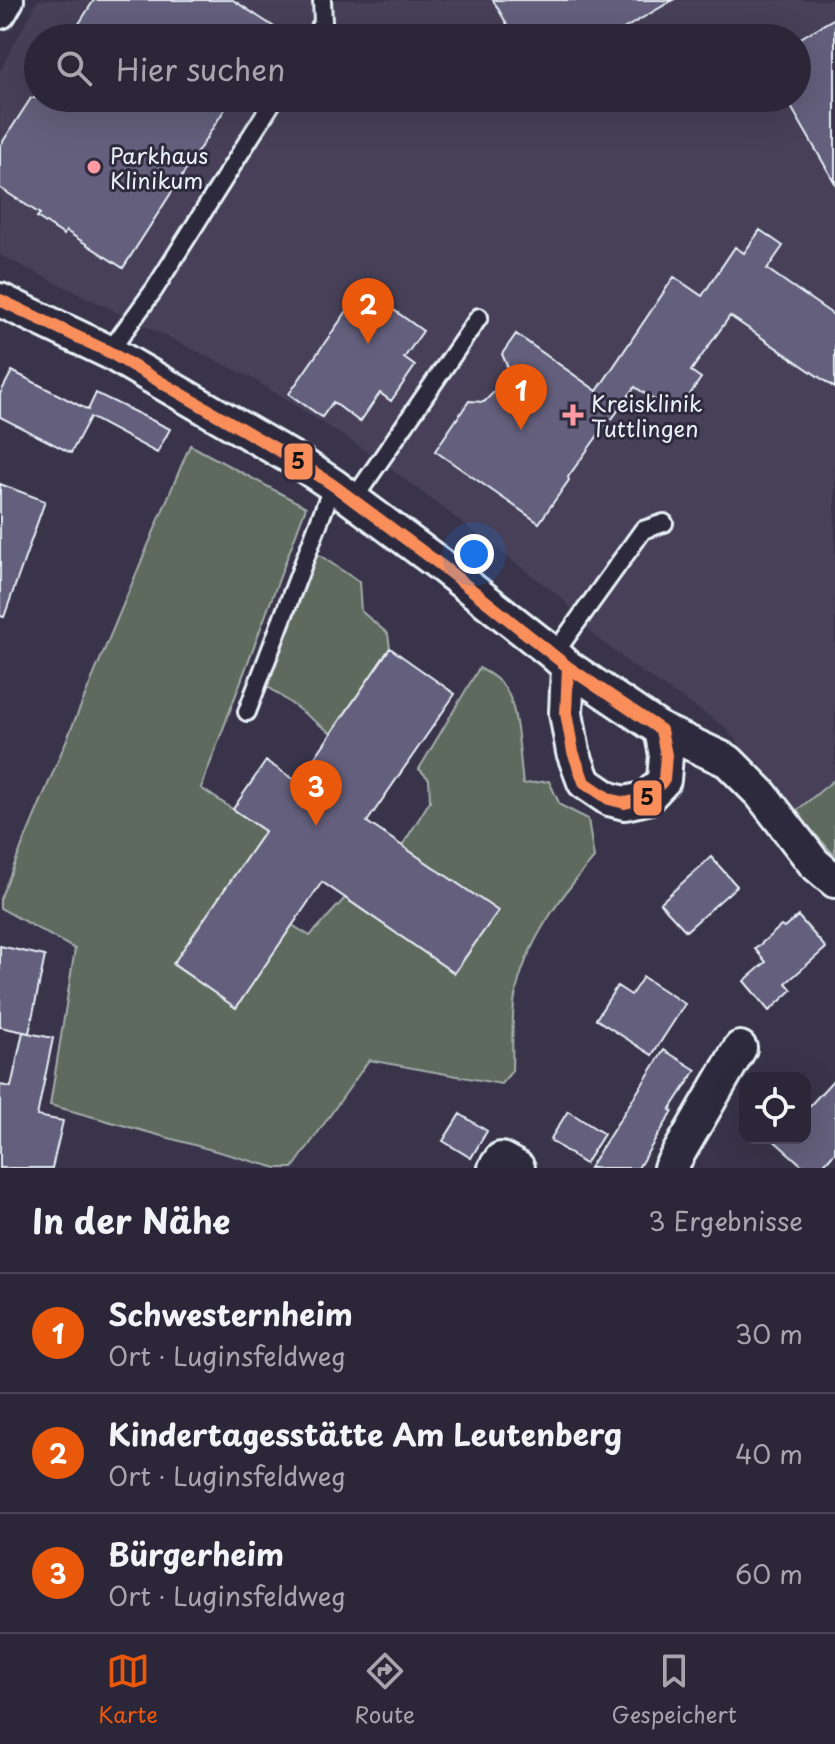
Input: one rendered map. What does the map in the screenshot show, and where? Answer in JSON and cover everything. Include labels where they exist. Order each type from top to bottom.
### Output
[{"type":"street","points":[[0,12],[7,0]]},
{"type":"street","points":[[0,300],[109,352],[297,461],[343,492],[561,660],[661,730],[728,761],[761,794],[814,863],[835,881]]},
{"type":"street","points":[[561,660],[573,752],[584,782],[609,799],[625,803],[647,798],[664,780],[666,755],[661,730]]},
{"type":"street","points":[[670,1168],[740,1048]]},
{"type":"street","points":[[495,1168],[501,1159],[518,1168]]},
{"type":"lane","points":[[322,0],[322,24]]},
{"type":"lane","points":[[109,352],[154,290],[266,112]]},
{"type":"lane","points":[[247,712],[343,492],[479,317]]},
{"type":"lane","points":[[561,660],[643,530],[664,523]]},
{"type":"shaded area","name":"Kreisklinik Tuttlingen","points":[[38,0],[835,0],[835,779],[795,812],[724,726],[634,667],[595,636],[562,598],[370,453],[252,378],[0,255],[0,71],[24,26],[24,112],[811,112],[811,24],[25,24]]},
{"type":"green space","points":[[190,445],[306,507],[201,788],[265,831],[173,965],[236,1007],[292,925],[310,936],[345,898],[455,973],[497,911],[402,846],[430,801],[429,779],[419,769],[479,668],[499,681],[511,702],[523,784],[549,781],[560,805],[588,819],[594,858],[557,905],[527,958],[515,997],[512,1071],[501,1084],[369,1060],[293,1168],[277,1168],[50,1105],[75,949],[0,908],[0,899]]},
{"type":"green space","points":[[312,550],[359,582],[361,611],[388,634],[390,648],[331,733],[263,683]]},
{"type":"green space","points":[[835,779],[835,856],[795,812]]},
{"type":"building","points":[[94,0],[233,0],[270,24],[79,24]]},
{"type":"building","points":[[493,0],[673,0],[632,24],[507,24]]},
{"type":"building","points":[[835,18],[835,183],[794,112],[811,112],[811,32]]},
{"type":"building","name":"Parkhaus Klinikum","points":[[24,109],[24,112],[223,112],[123,268],[66,231],[64,235],[37,217],[40,214],[0,188],[0,146]]},
{"type":"building","points":[[760,230],[783,246],[767,269],[835,316],[835,388],[730,316],[691,371],[701,378],[676,415],[635,387],[568,477],[569,480],[539,523],[435,451],[469,401],[484,402],[499,387],[508,368],[502,354],[516,334],[597,391],[674,277],[702,296],[735,247],[744,253]]},
{"type":"building","points":[[363,288],[423,331],[404,358],[415,366],[391,401],[380,393],[360,422],[333,402],[322,417],[289,394]]},
{"type":"building","points":[[12,371],[88,410],[96,393],[170,429],[157,453],[90,417],[71,453],[0,417],[0,394]]},
{"type":"building","points":[[0,484],[45,501],[4,617],[0,616]]},
{"type":"building","points":[[390,648],[455,694],[367,822],[498,911],[454,973],[322,882],[236,1008],[173,964],[265,831],[233,809],[266,761],[298,782]]},
{"type":"building","points":[[711,857],[737,886],[686,931],[660,903]]},
{"type":"building","points":[[798,916],[826,948],[786,983],[792,990],[769,1011],[744,981],[766,962],[755,949],[781,926],[784,928]]},
{"type":"building","points":[[0,946],[45,956],[29,1033],[0,1027]]},
{"type":"building","points":[[643,977],[685,1004],[652,1055],[596,1019],[617,986],[631,995]]},
{"type":"building","points":[[23,1032],[53,1038],[37,1116],[63,1121],[52,1168],[0,1168],[0,1085],[11,1087]]},
{"type":"building","points":[[664,1050],[696,1070],[638,1168],[589,1168]]},
{"type":"building","points":[[835,1078],[835,1152],[821,1168],[805,1168],[778,1144],[811,1144],[811,1104]]},
{"type":"building","points":[[568,1111],[604,1134],[585,1164],[550,1140]]},
{"type":"building","points":[[460,1114],[487,1131],[471,1158],[443,1141]]},
{"type":"transit line","name":"5","points":[[0,300],[109,352],[297,461],[442,566],[568,667]]},
{"type":"transit line","name":"5","points":[[568,667],[661,730],[666,755],[664,780],[647,798],[625,803],[609,799],[584,782],[573,752],[566,713],[568,667]]},
{"type":"place","name":"Parkhaus Klinikum","points":[[94,167]]},
{"type":"place","name":"Kindertagesstätte Am Leutenberg","points":[[368,344]]},
{"type":"place","name":"Kreisklinik Tuttlingen","points":[[573,415]]},
{"type":"place","name":"Schwesternheim","points":[[521,430]]},
{"type":"place","name":"Bürgerheim","points":[[316,826]]}]
